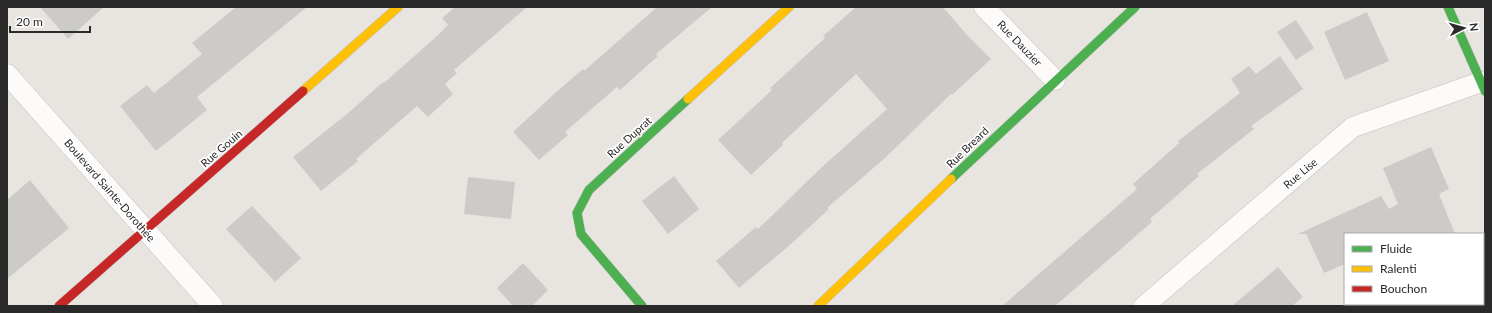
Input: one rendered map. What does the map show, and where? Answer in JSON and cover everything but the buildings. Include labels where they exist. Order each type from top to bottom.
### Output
[{"type":"street","name":"Rue Gouin","points":[[60,306],[398,7]]},
{"type":"street","name":"Rue Duprat","points":[[642,306],[581,234],[577,213],[590,190],[789,7]]},
{"type":"street","name":"Rue Dauzier","points":[[984,7],[1055,80]]},
{"type":"street","name":"Rue Breard","points":[[818,306],[1055,80],[1135,7]]},
{"type":"street","points":[[1448,7],[1483,86]]},
{"type":"street","name":"Boulevard Sainte-Dorothée","points":[[7,74],[213,306]]},
{"type":"street","name":"Rue Lise","points":[[1144,306],[1353,127],[1483,86]]},
{"type":"traffic: fast","points":[[951,179],[1135,7]]},
{"type":"traffic: fast","points":[[1448,7],[1485,91]]},
{"type":"traffic: fast","points":[[642,306],[581,234],[577,213],[589,190],[688,99]]},
{"type":"traffic: slow","points":[[303,91],[398,7]]},
{"type":"traffic: slow","points":[[688,99],[789,7]]},
{"type":"traffic: slow","points":[[818,306],[951,179]]},
{"type":"traffic: jam","points":[[59,306],[303,91]]}]
